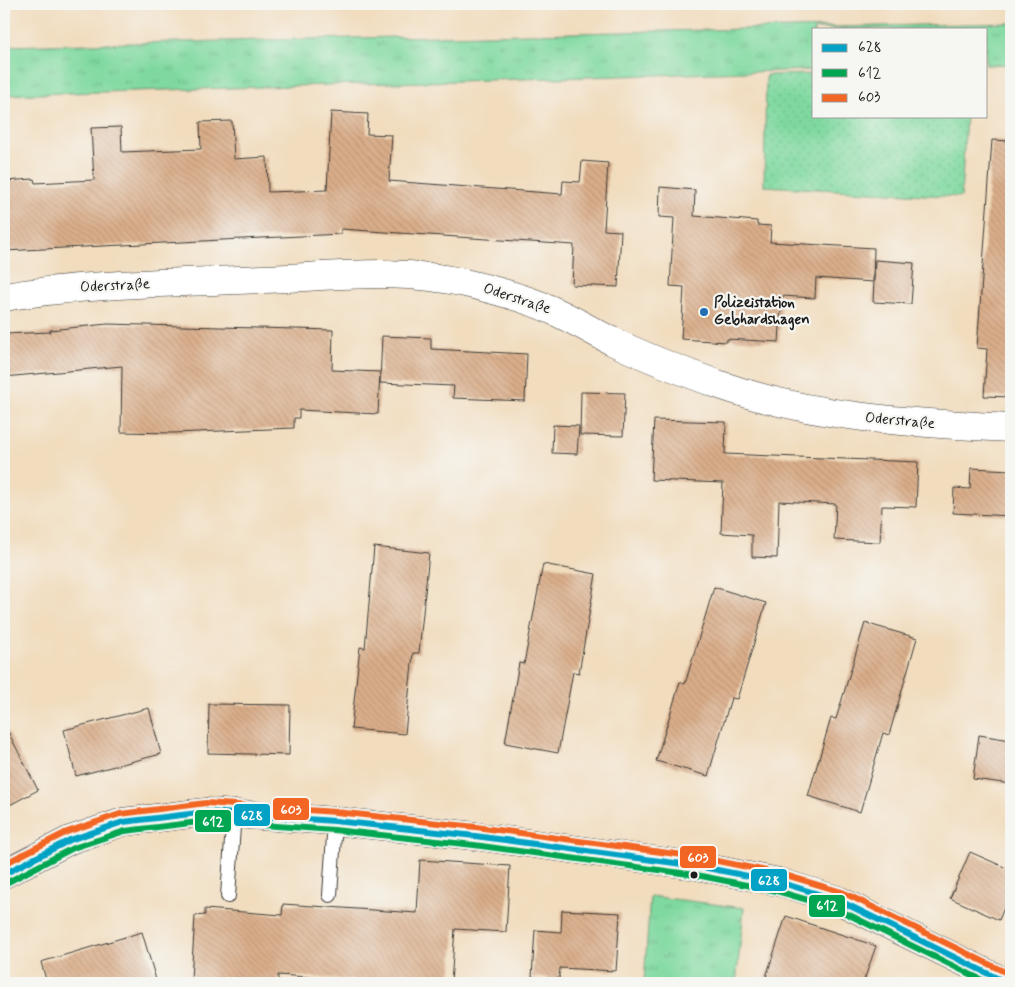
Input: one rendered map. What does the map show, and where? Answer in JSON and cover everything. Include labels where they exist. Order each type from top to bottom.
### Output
[{"type":"street","name":"Oderstraße","points":[[4,296],[79,288],[357,276],[418,276],[461,282],[501,292],[554,311],[613,342],[673,367],[722,386],[776,402],[823,412],[878,420],[1011,428]]},
{"type":"street","points":[[4,874],[70,840],[123,822],[207,812],[334,821],[515,841],[697,866],[779,882],[838,900],[1007,983]]},
{"type":"lane","points":[[228,896],[234,813]]},
{"type":"lane","points":[[330,895],[334,821]]},
{"type":"green space","points":[[1011,23],[1011,64],[988,65],[988,28],[812,28],[812,70],[4,95],[4,46]]},
{"type":"green space","points":[[812,74],[812,118],[966,118],[961,197],[764,186],[766,75]]},
{"type":"green space","points":[[650,896],[744,908],[736,983],[644,983]]},
{"type":"building","points":[[331,112],[368,114],[367,134],[392,135],[389,181],[562,194],[563,181],[580,182],[582,161],[608,163],[604,230],[621,231],[618,287],[572,285],[574,245],[341,229],[341,234],[4,251],[4,181],[34,179],[35,183],[94,180],[91,128],[121,127],[122,152],[201,149],[200,122],[232,121],[234,159],[267,157],[268,192],[327,190]]},
{"type":"building","points":[[992,140],[1011,141],[1011,397],[984,396],[987,349],[977,348]]},
{"type":"building","points":[[660,187],[695,190],[694,216],[757,221],[757,225],[771,226],[770,242],[874,248],[873,282],[816,278],[815,298],[782,296],[779,342],[727,339],[727,342],[681,339],[684,287],[670,286],[674,218],[659,217]]},
{"type":"building","points":[[875,260],[914,263],[911,304],[873,302]]},
{"type":"building","points":[[107,324],[333,330],[332,370],[380,372],[378,414],[299,410],[299,418],[294,418],[294,428],[173,433],[121,432],[122,366],[4,377],[4,334],[50,332],[50,330]]},
{"type":"building","points":[[382,336],[431,338],[431,349],[527,354],[525,401],[453,398],[454,386],[380,383]]},
{"type":"building","points":[[581,392],[625,393],[623,436],[580,435]]},
{"type":"building","points":[[654,420],[726,422],[725,454],[918,462],[916,507],[882,506],[880,542],[834,540],[836,504],[779,501],[777,558],[752,557],[752,535],[721,533],[723,483],[651,480]]},
{"type":"building","points":[[553,425],[579,426],[577,454],[552,453]]},
{"type":"building","points":[[971,468],[1011,470],[1011,516],[953,513],[954,488],[970,489]]},
{"type":"building","points":[[374,547],[429,553],[419,653],[413,653],[405,734],[351,729],[360,647],[365,648]]},
{"type":"building","points":[[543,564],[596,574],[579,673],[573,672],[558,753],[505,743],[519,663],[524,664]]},
{"type":"building","points":[[714,587],[766,603],[737,699],[731,698],[708,776],[656,761],[680,682],[685,684]]},
{"type":"building","points":[[865,623],[917,638],[889,735],[883,733],[860,812],[808,796],[831,718],[836,719]]},
{"type":"building","points":[[209,704],[290,705],[289,755],[208,753]]},
{"type":"building","points":[[149,708],[161,754],[76,776],[64,730]]},
{"type":"building","points":[[4,724],[38,790],[4,808]]},
{"type":"building","points":[[979,735],[1011,740],[1011,784],[973,779]]},
{"type":"building","points":[[970,852],[1011,870],[1011,891],[999,920],[950,898]]},
{"type":"building","points":[[420,860],[510,866],[506,932],[455,929],[451,983],[398,983],[278,975],[278,983],[191,979],[195,916],[205,915],[205,909],[282,915],[283,904],[417,913]]},
{"type":"building","points":[[562,910],[620,913],[616,971],[560,968],[559,979],[532,977],[535,930],[561,932]]},
{"type":"building","points":[[786,916],[876,946],[863,983],[764,983]]},
{"type":"building","points":[[142,932],[157,983],[47,983],[41,962]]},
{"type":"transit line","name":"603","points":[[4,864],[67,832],[120,814],[206,803],[336,812],[476,827],[698,857],[782,874],[842,892],[1011,975]]},
{"type":"transit line","name":"628","points":[[4,874],[70,840],[123,822],[207,812],[335,821],[475,836],[697,866],[779,882],[838,900],[1007,983]]},
{"type":"transit line","name":"612","points":[[8,882],[73,848],[125,831],[207,821],[334,830],[474,845],[696,875],[777,891],[835,908],[988,983]]},
{"type":"place","name":"Polizeistation Gebhardshagen","points":[[704,312]]}]
